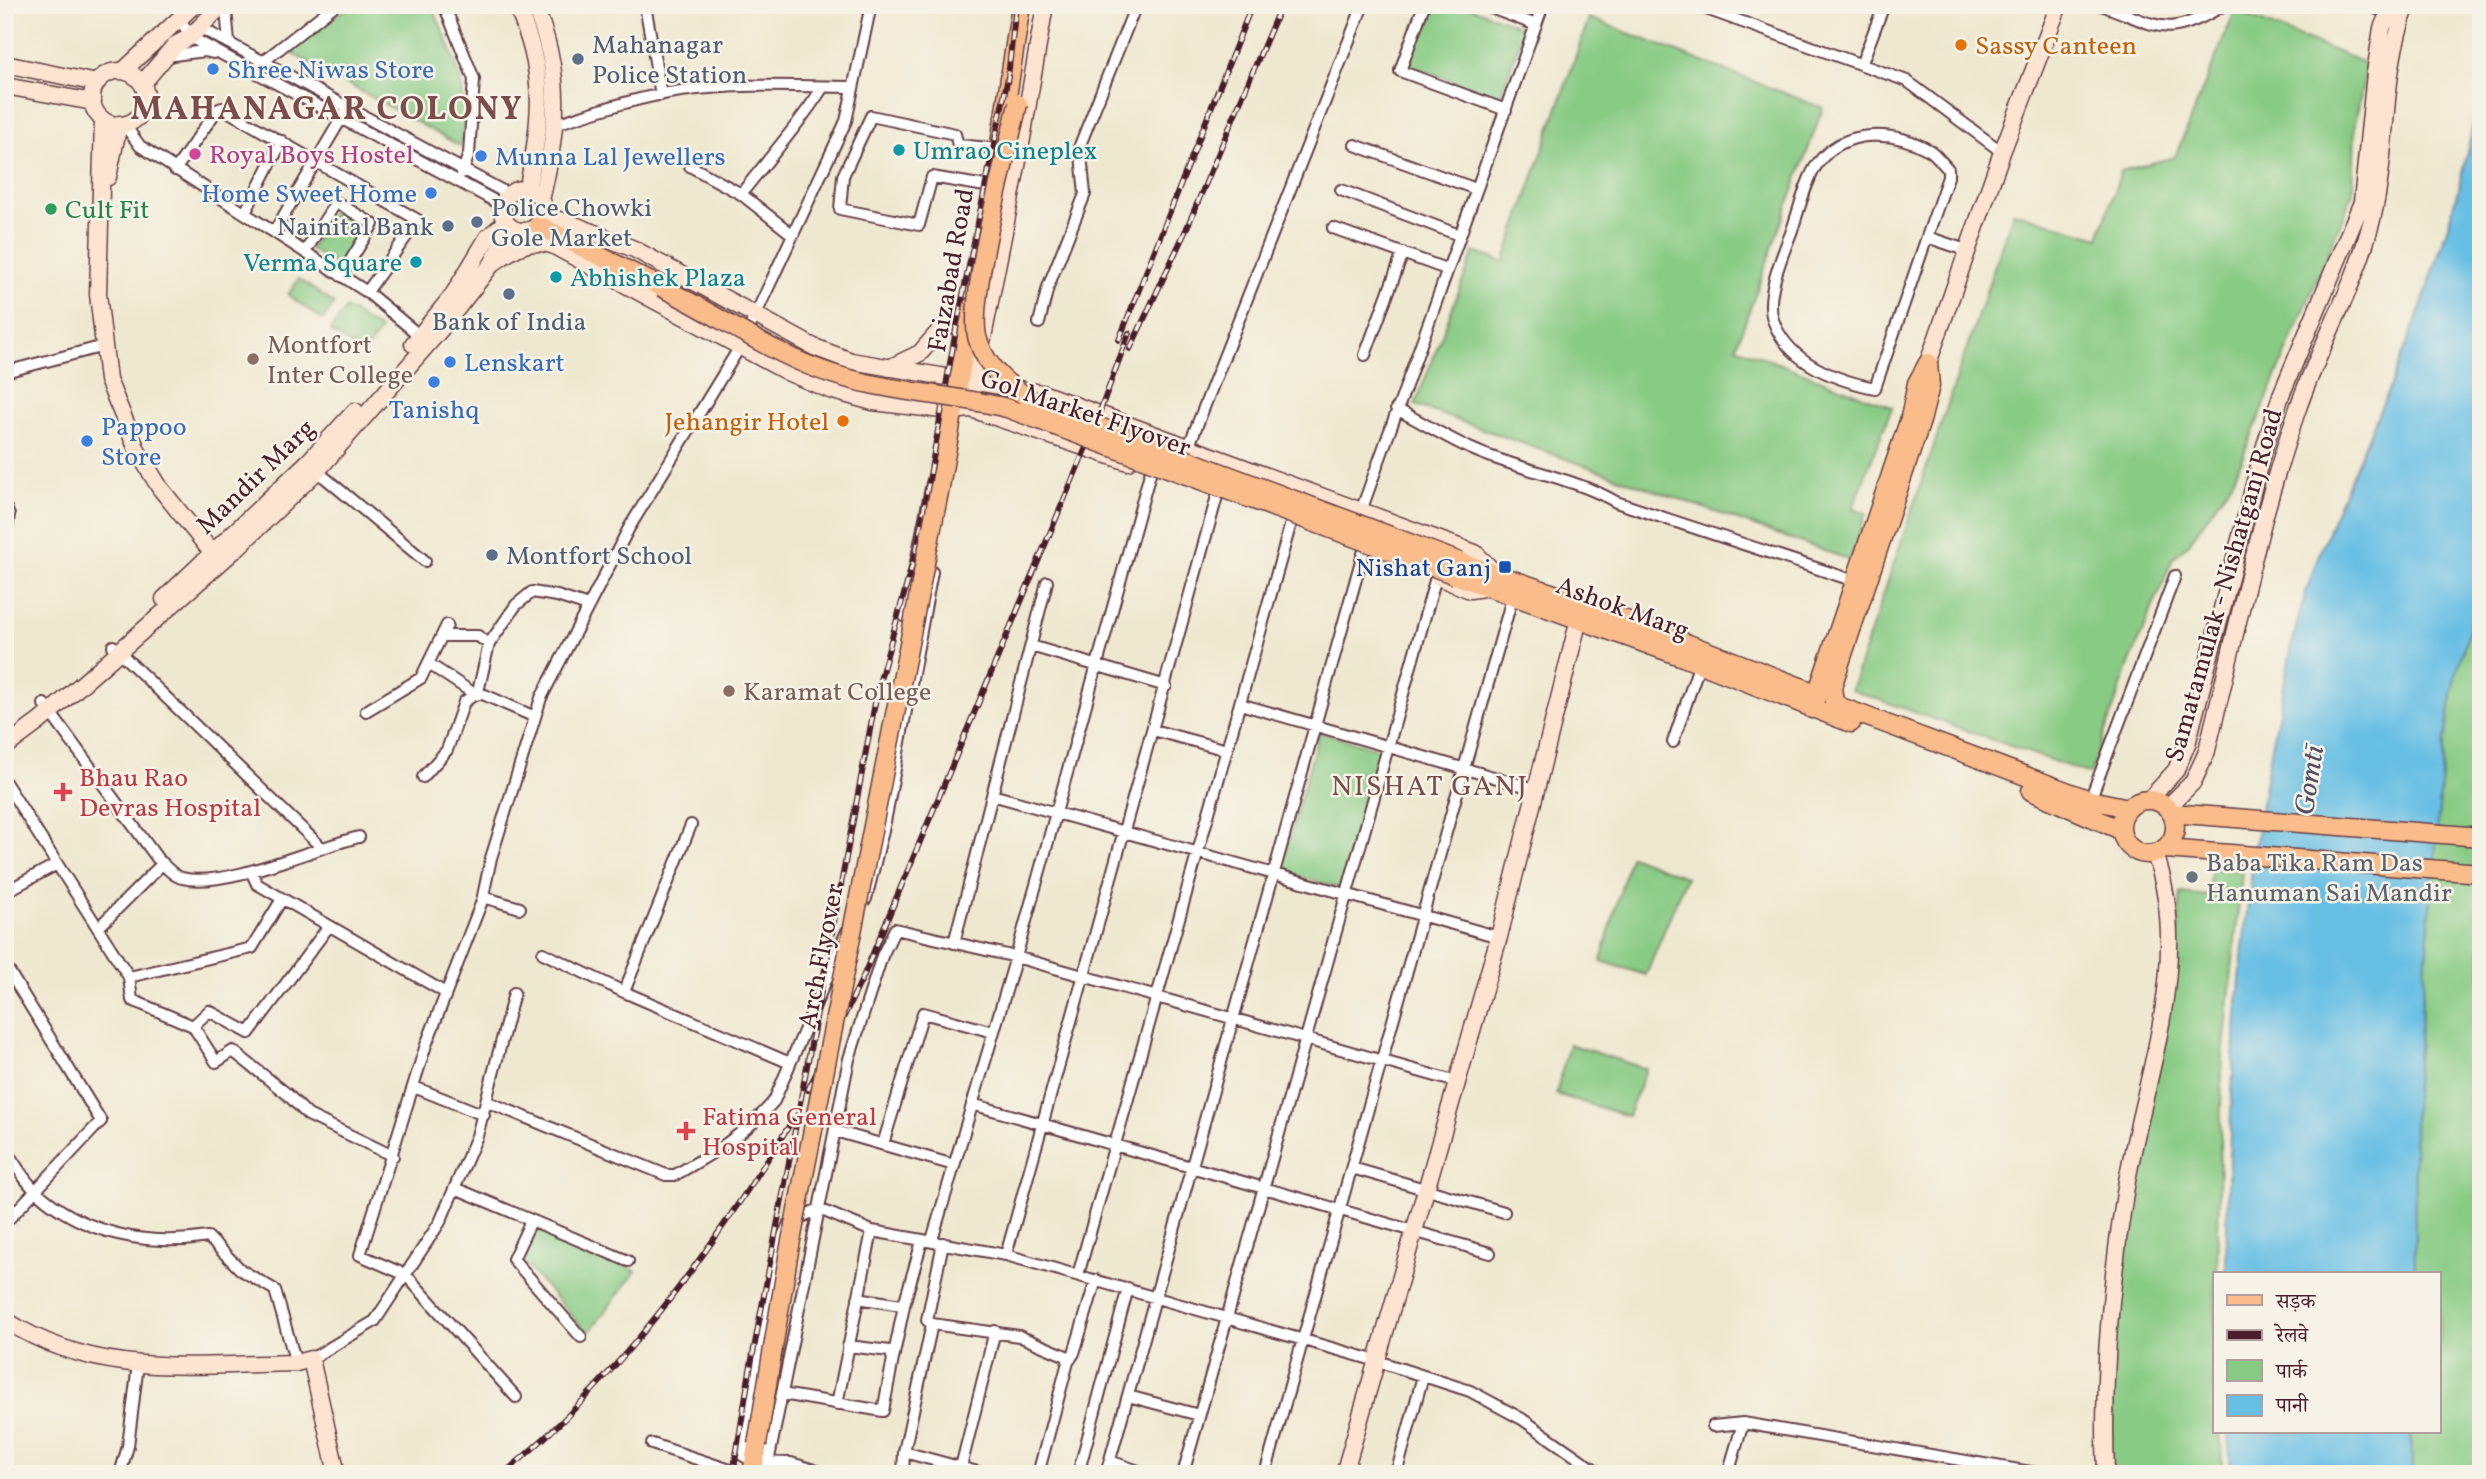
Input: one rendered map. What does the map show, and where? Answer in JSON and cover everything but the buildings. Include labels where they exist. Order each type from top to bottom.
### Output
[{"type":"main road","name":"Faizabad Road","points":[[945,461],[951,411],[966,381],[970,317],[1021,5]]},
{"type":"main road","name":"Gol Market Flyover","points":[[1032,5],[1018,104],[976,316],[977,338],[989,365],[1002,381],[1038,404],[1458,568]]},
{"type":"main road","name":"Gol Market Flyover","points":[[541,214],[555,233],[792,358],[820,370],[865,383],[963,397],[1007,408],[1493,580]]},
{"type":"main road","points":[[1814,701],[1910,418],[1917,383],[1928,363]]},
{"type":"main road","points":[[1928,363],[1930,386],[1921,421],[1832,687],[1833,702],[2090,800],[2129,808],[2149,800],[2169,810],[2481,837]]},
{"type":"main road","name":"Arch Flyover","points":[[755,1463],[789,1251],[945,461]]},
{"type":"main road","name":"Ashok Marg","points":[[1493,580],[1514,595],[1700,663],[1814,701]]},
{"type":"main road","name":"Ashok Marg","points":[[1493,580],[1814,701],[2121,830]]},
{"type":"main road","points":[[2129,808],[2121,830],[2132,849],[2143,854],[2189,850],[2481,873]]},
{"type":"main road","points":[[2160,851],[2175,828],[2169,810]]},
{"type":"street","points":[[93,102],[96,83],[108,73],[123,71],[181,20],[194,5]]},
{"type":"street","points":[[142,84],[166,56],[222,5]]},
{"type":"street","points":[[229,5],[226,10],[229,42]]},
{"type":"street","points":[[254,72],[263,61],[335,5]]},
{"type":"street","points":[[443,5],[474,79],[469,155],[458,182]]},
{"type":"street","points":[[507,207],[527,190],[536,145],[540,85],[532,39],[516,5]]},
{"type":"street","points":[[7,737],[46,708],[116,648],[317,471],[440,330],[492,264],[500,248],[541,214],[556,124],[555,78],[546,32],[534,5]]},
{"type":"street","points":[[645,5],[661,95]]},
{"type":"street","points":[[516,1397],[406,1275],[360,1255],[426,1045],[483,897],[491,858],[535,717],[588,606],[674,450],[741,345],[755,316],[846,121],[871,5]]},
{"type":"street","name":"Faizabad Road","points":[[971,409],[966,381],[1019,156],[1045,5]]},
{"type":"street","points":[[1039,323],[1048,287],[1085,194],[1080,145],[1136,5]]},
{"type":"street","points":[[1188,448],[1363,5]]},
{"type":"street","points":[[1424,5],[1400,71],[1506,110]]},
{"type":"street","points":[[1483,5],[1536,25]]},
{"type":"street","points":[[1361,511],[1543,5]]},
{"type":"street","points":[[1695,5],[1907,82],[2002,152]]},
{"type":"street","points":[[1861,65],[1884,5]]},
{"type":"street","points":[[1928,363],[2002,152],[2059,5]]},
{"type":"street","points":[[2101,5],[2154,25],[2178,29],[2224,5]]},
{"type":"street","name":"Samatamulak - Nishatganj Road","points":[[2169,810],[2193,782],[2206,754],[2253,553],[2280,461],[2323,342],[2368,237],[2375,210],[2389,67],[2396,34],[2407,5]]},
{"type":"street","name":"Samatamulak - Nishatganj Road","points":[[2149,800],[2176,770],[2187,744],[2261,458],[2281,396],[2361,202],[2382,28],[2382,7]]},
{"type":"street","points":[[181,20],[226,56],[507,207]]},
{"type":"street","points":[[195,32],[229,42],[464,168],[507,207],[520,231]]},
{"type":"street","points":[[166,56],[205,51],[226,56]]},
{"type":"street","points":[[5,64],[96,83]]},
{"type":"street","points":[[115,123],[138,116],[145,101],[142,84],[123,71]]},
{"type":"street","points":[[5,86],[93,102],[140,146],[367,292],[420,336]]},
{"type":"street","points":[[556,124],[661,95],[761,86],[853,87]]},
{"type":"street","points":[[741,194],[788,133],[799,125],[823,87]]},
{"type":"street","points":[[274,232],[348,106]]},
{"type":"street","points":[[175,170],[219,108],[315,159],[418,219],[367,292]]},
{"type":"street","points":[[991,187],[932,177],[919,225],[839,209],[843,176],[871,116],[955,134],[958,145],[999,149]]},
{"type":"street","points":[[846,121],[865,128]]},
{"type":"street","points":[[115,123],[100,200],[98,294],[108,380],[138,452],[160,488],[217,558]]},
{"type":"street","points":[[1885,135],[1930,150],[1948,169],[1948,177],[1927,237],[1875,388],[1849,383],[1813,367],[1788,346],[1772,319],[1775,275],[1817,164],[1835,147],[1857,136],[1885,135]]},
{"type":"street","points":[[245,213],[282,141]]},
{"type":"street","points":[[1354,145],[1476,189]]},
{"type":"street","points":[[690,166],[741,194],[793,235]]},
{"type":"street","name":"Ashok Marg","points":[[527,190],[541,214],[634,249],[814,347],[851,361],[1042,393],[1475,553],[1493,580],[1470,590],[1150,470],[971,409]]},
{"type":"street","points":[[1341,190],[1459,235]]},
{"type":"street","points":[[305,252],[336,202],[373,224],[341,276]]},
{"type":"street","name":"Mandir Marg","points":[[217,558],[309,461],[420,336],[453,295],[507,207]]},
{"type":"street","points":[[1333,228],[1446,269]]},
{"type":"street","points":[[1927,237],[1969,251]]},
{"type":"street","points":[[492,264],[518,246],[531,242],[552,244],[788,372],[830,390],[873,402],[951,411],[971,409]]},
{"type":"street","points":[[1365,355],[1403,253]]},
{"type":"street","points":[[889,368],[919,353],[941,329],[970,317]]},
{"type":"street","points":[[5,372],[104,346]]},
{"type":"street","points":[[1061,439],[1071,404]]},
{"type":"street","points":[[1396,409],[1473,449],[1565,482],[1590,486],[1616,502],[1855,581]]},
{"type":"street","points":[[1102,453],[1114,419]]},
{"type":"street","points":[[782,1394],[883,1412],[905,1301],[932,1242],[1016,957],[1161,437]]},
{"type":"street","points":[[844,936],[925,513],[932,483],[945,461]]},
{"type":"street","points":[[488,1102],[666,1175],[675,1175],[730,1144],[774,1101],[844,936],[868,897],[885,822],[946,491],[948,478],[945,461]]},
{"type":"street","points":[[1006,1255],[1228,463]]},
{"type":"street","points":[[317,471],[425,561]]},
{"type":"street","points":[[5,506],[9,515],[5,543]]},
{"type":"street","points":[[1078,1275],[1291,523]]},
{"type":"street","points":[[1106,1474],[1364,550]]},
{"type":"street","points":[[2090,800],[2175,576]]},
{"type":"street","points":[[1183,1474],[1436,577]]},
{"type":"street","points":[[954,943],[1047,582]]},
{"type":"street","points":[[423,777],[447,750],[464,702],[477,693],[489,644],[516,605],[532,593],[544,593],[588,606]]},
{"type":"street","points":[[1265,1474],[1514,595]]},
{"type":"street","points":[[1344,1474],[1499,937],[1579,619]]},
{"type":"street","points":[[366,711],[421,678],[445,631],[478,636],[489,644]]},
{"type":"street","points":[[1031,646],[1166,686]]},
{"type":"street","points":[[116,648],[320,846]]},
{"type":"street","points":[[1673,741],[1700,663]]},
{"type":"street","points":[[429,664],[477,693],[535,717]]},
{"type":"street","points":[[1240,704],[1535,789]]},
{"type":"street","points":[[46,708],[163,863],[178,877],[201,881],[251,871],[320,846],[359,837]]},
{"type":"street","points":[[1153,730],[1227,750]]},
{"type":"street","points":[[5,782],[130,977],[132,1000],[192,1026],[216,1062],[233,1051],[287,1094],[308,1115],[393,1156]]},
{"type":"street","points":[[992,795],[1199,850],[1499,937]]},
{"type":"street","points":[[624,992],[691,825]]},
{"type":"street","points":[[2106,1474],[2104,1434],[2109,1300],[2125,1190],[2164,996],[2171,937],[2160,851]]},
{"type":"street","points":[[98,928],[163,863]]},
{"type":"street","points":[[5,891],[58,864]]},
{"type":"street","points":[[251,871],[257,884],[446,993]]},
{"type":"street","points":[[483,897],[520,908]]},
{"type":"street","points":[[130,977],[252,948],[282,899]]},
{"type":"street","points":[[192,1026],[209,1011],[249,1033],[329,926]]},
{"type":"street","points":[[755,1463],[782,1394],[849,1059],[882,956],[895,929],[1016,957],[1457,1082]]},
{"type":"street","points":[[543,953],[624,992],[790,1063]]},
{"type":"street","points":[[5,965],[101,1121],[5,1223]]},
{"type":"street","points":[[5,1320],[30,1336],[74,1354],[138,1364],[304,1361],[375,1321],[440,1222],[455,1188],[488,1102],[514,993]]},
{"type":"street","points":[[883,1144],[923,1013],[993,1032]]},
{"type":"street","points":[[414,1088],[484,1115]]},
{"type":"street","points":[[972,1104],[1042,1126],[1415,1229],[1490,1253]]},
{"type":"street","points":[[835,1130],[954,1165]]},
{"type":"street","points":[[5,1149],[34,1191],[65,1215],[100,1229],[140,1239],[185,1241],[208,1237],[240,1270],[275,1290],[304,1361],[337,1474]]},
{"type":"street","points":[[1352,1168],[1504,1212]]},
{"type":"street","points":[[455,1188],[628,1261]]},
{"type":"street","points":[[755,1463],[742,1455],[780,1242],[790,1222],[820,1209],[872,1231],[1006,1255],[1304,1339],[1470,1391],[1522,1419],[1601,1474]]},
{"type":"street","points":[[531,1220],[513,1259],[581,1337]]},
{"type":"street","points":[[837,1404],[872,1231]]},
{"type":"street","points":[[932,1242],[927,1320],[932,1324],[1019,1336],[1071,1358]]},
{"type":"street","points":[[1038,1474],[1096,1280]]},
{"type":"street","points":[[1077,1474],[1128,1289]]},
{"type":"street","points":[[858,1298],[901,1305],[905,1301]]},
{"type":"street","points":[[904,1474],[904,1452],[932,1324]]},
{"type":"street","points":[[961,1467],[995,1331]]},
{"type":"street","points":[[848,1346],[890,1351],[893,1359]]},
{"type":"street","points":[[120,1474],[128,1446],[138,1364]]},
{"type":"street","points":[[1396,1474],[1423,1376]]},
{"type":"street","points":[[1128,1396],[1199,1415]]},
{"type":"street","points":[[1713,1426],[1743,1423],[2043,1474]]},
{"type":"street","points":[[1728,1474],[1743,1423]]},
{"type":"street","points":[[652,1444],[755,1463],[790,1464],[827,1474]]},
{"type":"street","points":[[904,1452],[985,1474]]},
{"type":"street","points":[[1110,1461],[1147,1474]]},
{"type":"green space","points":[[357,5],[431,5],[459,74],[464,109],[460,146],[288,51],[337,14]]},
{"type":"green space","points":[[1431,5],[1464,5],[1525,28],[1499,98],[1409,65]]},
{"type":"green space","points":[[2235,11],[2367,64],[2355,123],[2353,193],[2233,480],[2189,543],[2173,558],[2128,667],[2090,774],[1851,690],[2013,212],[2099,238],[2121,171],[2175,157]]},
{"type":"green space","points":[[1589,18],[1823,108],[1736,347],[1892,407],[1853,508],[1866,513],[1850,560],[1415,405],[1474,252],[1504,262]]},
{"type":"green space","points":[[337,205],[370,226],[342,270],[310,249]]},
{"type":"green space","points":[[299,279],[334,304],[323,320],[288,295]]},
{"type":"green space","points":[[346,308],[380,330],[364,354],[330,331]]},
{"type":"green space","points":[[2481,588],[2481,1474],[2412,1474],[2411,1434],[2440,1434],[2440,1272],[2415,1272],[2414,1095],[2445,740],[2454,681]]},
{"type":"green space","points":[[1319,732],[1379,749],[1340,888],[1280,871]]},
{"type":"green space","points":[[1630,856],[1686,877],[1646,975],[1601,961]]},
{"type":"green space","points":[[2212,868],[2242,872],[2222,1068],[2217,1272],[2213,1272],[2213,1434],[2220,1434],[2223,1474],[2109,1474],[2114,1296],[2175,956],[2181,893],[2207,896]]},
{"type":"green space","points":[[1569,1044],[1646,1069],[1628,1116],[1556,1094]]},
{"type":"green space","points":[[535,1225],[636,1271],[588,1334],[520,1258]]},
{"type":"water","name":"Gomtī","points":[[2481,76],[2481,588],[2454,681],[2445,740],[2414,1095],[2415,1272],[2226,1272],[2234,1060],[2246,918],[2266,777],[2291,650],[2319,555],[2422,305],[2457,193]]},
{"type":"water","points":[[2228,1434],[2411,1434],[2412,1474],[2231,1474]]},
{"type":"railway","points":[[733,1474],[750,1370],[878,687],[917,548],[957,324],[1008,77],[1016,5]]},
{"type":"railway","points":[[1119,340],[1252,5]]},
{"type":"railway","points":[[1130,349],[1186,230],[1281,5]]},
{"type":"railway","points":[[808,1090],[863,977],[1090,438],[1129,333]]},
{"type":"railway","points":[[503,1474],[587,1396],[662,1310],[729,1217],[792,1121]]},
{"type":"place","name":"Sassy Canteen","points":[[1961,45]]},
{"type":"place","name":"Mahanagar Police Station","points":[[578,59]]},
{"type":"place","name":"Shree Niwas Store","points":[[213,69]]},
{"type":"place","name":"Umrao Cineplex","points":[[899,150]]},
{"type":"place","name":"Royal Boys Hostel","points":[[195,154]]},
{"type":"place","name":"Munna Lal Jewellers","points":[[481,156]]},
{"type":"place","name":"Home Sweet Home","points":[[431,193]]},
{"type":"place","name":"Cult Fit","points":[[51,209]]},
{"type":"place","name":"Police Chowki Gole Market","points":[[477,222]]},
{"type":"place","name":"Nainital Bank","points":[[448,226]]},
{"type":"place","name":"Verma Square","points":[[416,262]]},
{"type":"place","name":"Abhishek Plaza","points":[[556,277]]},
{"type":"place","name":"Bank of India","points":[[509,294]]},
{"type":"place","name":"Montfort Inter College","points":[[253,359]]},
{"type":"place","name":"Lenskart","points":[[450,362]]},
{"type":"place","name":"Tanishq","points":[[434,382]]},
{"type":"place","name":"Jehangir Hotel","points":[[843,421]]},
{"type":"place","name":"Pappoo Store","points":[[87,441]]},
{"type":"place","name":"Montfort School","points":[[492,555]]},
{"type":"place","name":"Nishat Ganj","points":[[1505,567]]},
{"type":"place","name":"Karamat College","points":[[729,691]]},
{"type":"place","name":"Bhau Rao Devras Hospital","points":[[63,792]]},
{"type":"place","name":"Baba Tika Ram Das Hanuman Sai Mandir","points":[[2192,877]]},
{"type":"place","name":"Fatima General Hospital","points":[[686,1131]]},
{"type":"district","name":"MAHANAGAR COLONY","points":[[327,107]]},
{"type":"district","name":"NISHAT GANJ","points":[[1430,785]]}]
